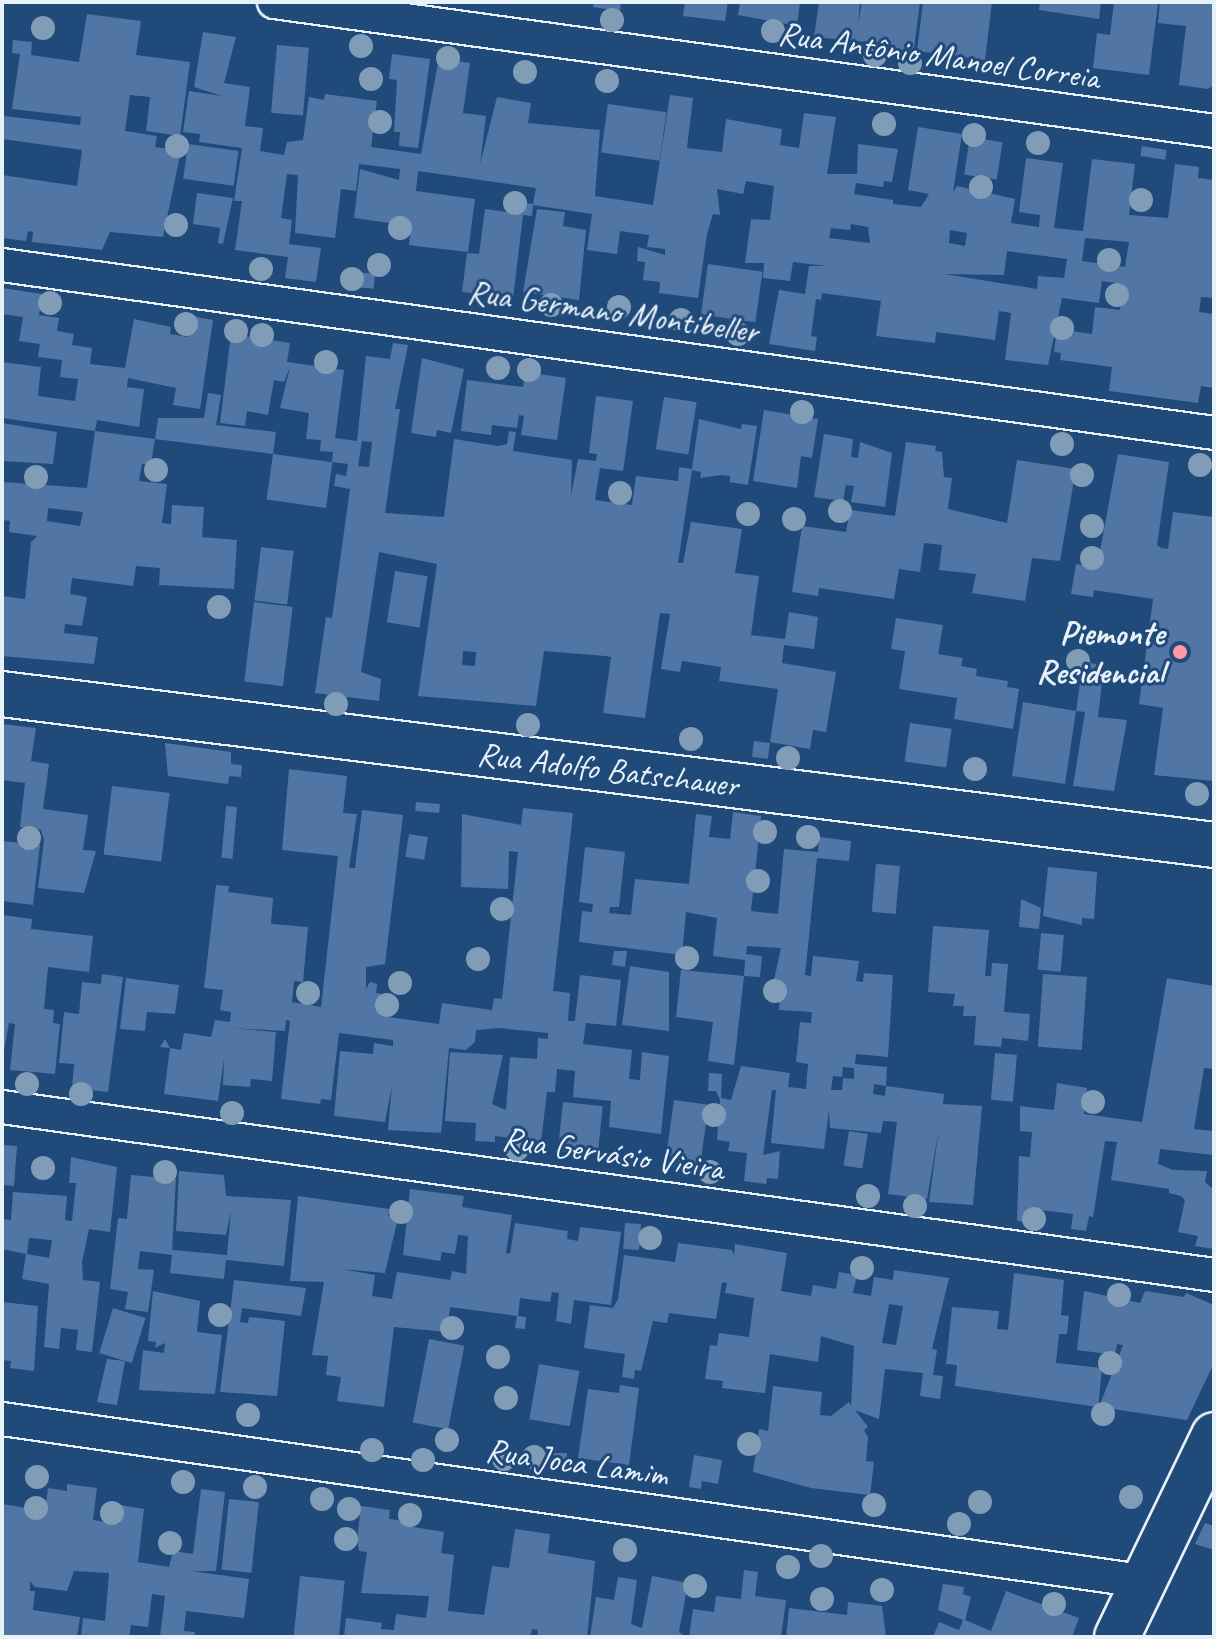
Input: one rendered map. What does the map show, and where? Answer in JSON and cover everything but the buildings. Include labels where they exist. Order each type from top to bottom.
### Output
[{"type":"street","name":"Rua Antônio Manoel Correia","points":[[274,2],[1214,131]]},
{"type":"street","name":"Rua Germano Montibeller","points":[[2,265],[1214,433]]},
{"type":"street","name":"Rua Adolfo Batschauer","points":[[2,694],[1214,845]]},
{"type":"street","name":"Rua Gervásio Vieira","points":[[2,1107],[1214,1275]]},
{"type":"street","name":"Rua Joca Lamim","points":[[2,1419],[1142,1581]]},
{"type":"street","points":[[1117,1637],[1214,1435]]},
{"type":"place","name":"Piemonte Residencial","points":[[1180,652]]}]
